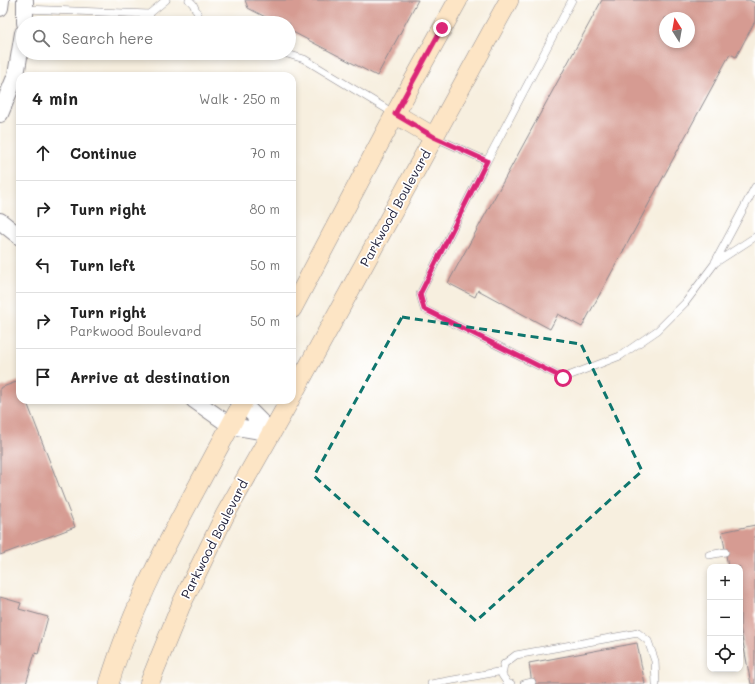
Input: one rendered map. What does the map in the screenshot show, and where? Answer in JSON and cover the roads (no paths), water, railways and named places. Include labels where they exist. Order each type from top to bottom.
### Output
[{"type":"main road","points":[[296,301],[395,114],[458,0]]},
{"type":"main road","name":"Parkwood Boulevard","points":[[296,389],[509,0]]},
{"type":"main road","points":[[395,114],[434,137]]},
{"type":"main road","points":[[109,684],[115,663],[145,588],[231,426],[240,404]]},
{"type":"main road","name":"Parkwood Boulevard","points":[[149,684],[181,605],[225,515],[249,470],[288,404]]},
{"type":"street","points":[[0,8],[1,0]]},
{"type":"street","points":[[16,72],[18,60]]},
{"type":"street","points":[[0,114],[16,75]]},
{"type":"street","points":[[0,221],[16,235]]},
{"type":"street","points":[[200,404],[231,426],[272,433]]},
{"type":"street","points":[[244,404],[272,433]]},
{"type":"lane","points":[[25,11],[149,14],[166,0]]},
{"type":"lane","points":[[189,0],[193,4],[199,16]]},
{"type":"lane","points":[[572,0],[487,161],[420,294],[424,309],[563,378],[620,356],[658,330],[685,303],[714,263],[755,187]]},
{"type":"lane","points":[[296,57],[304,59],[395,114]]},
{"type":"lane","points":[[434,137],[487,161]]},
{"type":"lane","points":[[714,263],[755,237]]},
{"type":"lane","points":[[709,556],[726,552]]},
{"type":"lane","points":[[511,684],[508,684],[502,675],[504,664],[516,655],[638,633],[648,641],[655,661],[656,684]]},
{"type":"lane","points":[[432,684],[503,672]]},
{"type":"lane","points":[[524,684],[532,682]]}]
